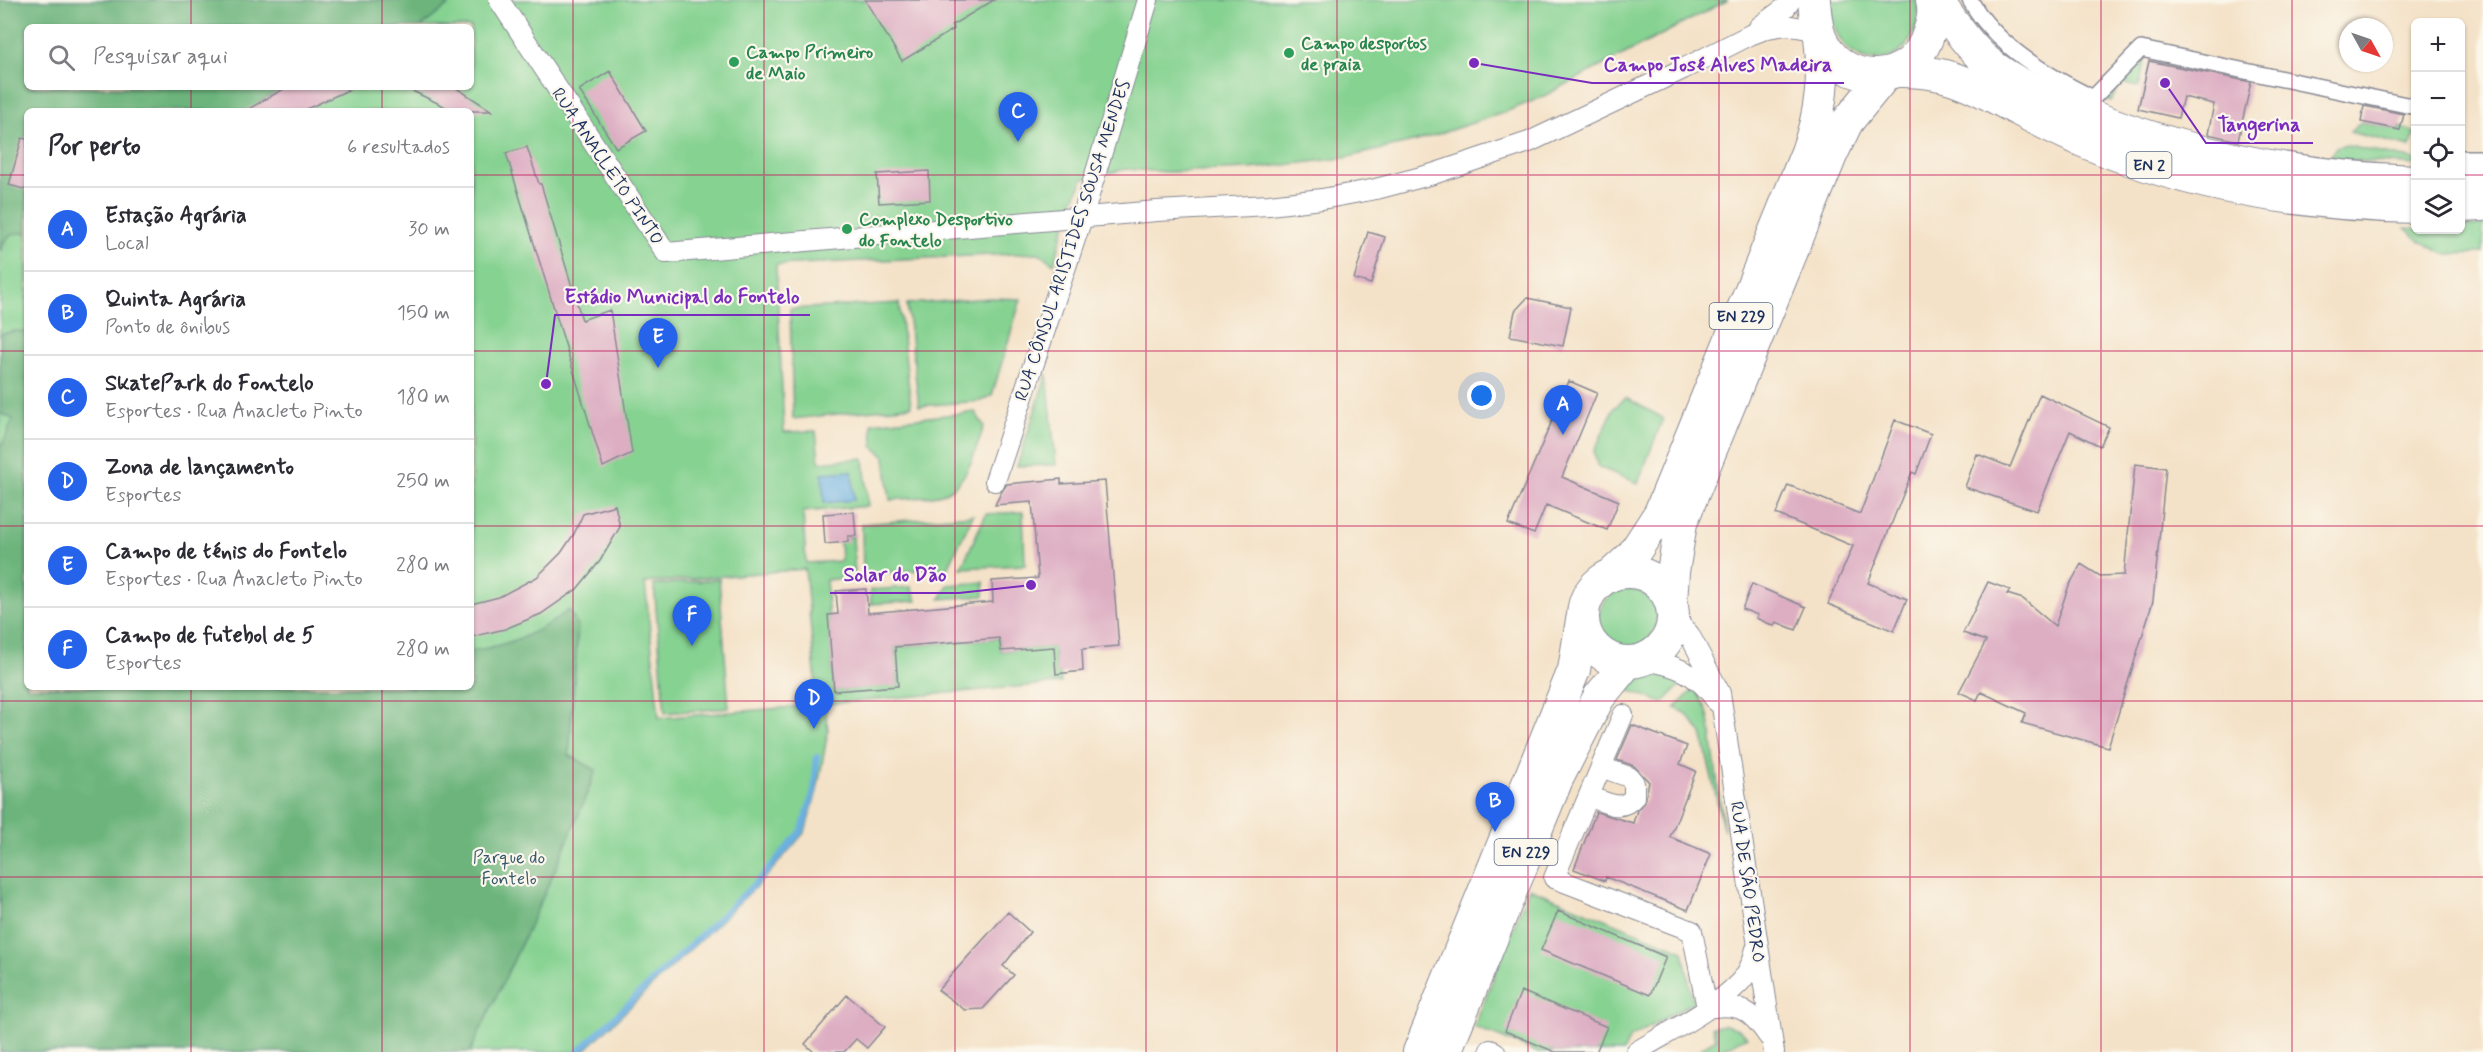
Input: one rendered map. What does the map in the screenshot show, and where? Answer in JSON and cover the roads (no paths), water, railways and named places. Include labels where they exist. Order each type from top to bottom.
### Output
[{"type":"main road","points":[[1892,73],[1916,58],[1927,39],[1934,12],[1932,0]]},
{"type":"main road","name":"EN 2","points":[[1937,0],[1975,50],[1999,70],[2027,88],[2126,130],[2173,144],[2271,167],[2371,180],[2411,181]]},
{"type":"main road","name":"EN 2","points":[[1806,12],[1832,56],[1852,70],[1863,74],[1924,71],[1962,80],[2053,127],[2129,159],[2169,172],[2268,194],[2411,207]]},
{"type":"main road","name":"EN 229","points":[[1419,1052],[1574,670],[1583,608],[1591,590],[1632,556],[1660,513],[1808,152],[1816,125],[1823,85],[1806,12]]},
{"type":"main road","name":"EN 229","points":[[1445,1052],[1557,778],[1599,697],[1635,662],[1656,653],[1666,642],[1672,628],[1677,545],[1685,512],[1832,153],[1847,122],[1892,73]]},
{"type":"main road","points":[[2465,180],[2483,179]]},
{"type":"main road","points":[[2465,206],[2483,205]]},
{"type":"main road","points":[[1610,576],[1622,572],[1644,574],[1662,587],[1672,610]]},
{"type":"main road","points":[[1582,620],[1586,636],[1595,650],[1610,659],[1635,662]]},
{"type":"street","name":"RUA ANACLETO PINTO","points":[[499,0],[666,253],[1082,218]]},
{"type":"street","name":"RUA CÔNSUL ARISTIDES SOUSA MENDES","points":[[995,481],[1082,218],[1148,0]]},
{"type":"street","points":[[1970,0],[1992,32],[2007,46],[2092,98],[2141,49],[2411,106]]},
{"type":"street","points":[[1082,218],[1311,200],[1376,189],[1433,174],[1529,142],[1750,35],[1806,12]]},
{"type":"street","points":[[1750,35],[1777,25],[1795,26],[1806,12]]},
{"type":"street","points":[[2465,158],[2483,158]]},
{"type":"street","name":"RUA DE SÃO PEDRO","points":[[1672,610],[1689,634],[1720,693],[1773,1046]]},
{"type":"street","points":[[1635,662],[1680,668],[1695,678],[1713,697],[1723,712]]},
{"type":"street","points":[[1623,715],[1554,878],[1692,931],[1707,1008]]},
{"type":"street","points":[[1589,796],[1619,807],[1626,806],[1634,797],[1634,783],[1629,777],[1601,767]]},
{"type":"street","points":[[1636,1052],[1707,1008],[1740,982],[1752,963],[1757,945]]},
{"type":"street","points":[[1707,1008],[1726,1005],[1753,1016],[1773,1046]]},
{"type":"water","points":[[852,471],[854,500],[824,503],[822,473]]},
{"type":"waterway","points":[[578,1052],[763,876],[802,830],[814,791],[817,757]]},
{"type":"place","name":"Campo desportos de praia","points":[[1289,53]]},
{"type":"place","name":"Campo Primeiro de Maio","points":[[734,62]]},
{"type":"place","name":"Campo José Alves Madeira","points":[[1474,63]]},
{"type":"place","name":"Tangerina","points":[[2165,83]]},
{"type":"place","name":"SkatePark do Fontelo","points":[[1018,142]]},
{"type":"place","name":"Complexo Desportivo do Fontelo","points":[[847,229]]},
{"type":"place","name":"Campo de ténis do Fontelo","points":[[658,368]]},
{"type":"place","name":"Estádio Municipal do Fontelo","points":[[546,384]]},
{"type":"place","name":"Estação Agrária","points":[[1563,435]]},
{"type":"place","name":"Solar do Dão","points":[[1031,585]]},
{"type":"place","name":"Campo de futebol de 5","points":[[692,646]]},
{"type":"place","name":"Zona de lançamento","points":[[814,729]]},
{"type":"place","name":"Quinta Agrária","points":[[1495,832]]},
{"type":"park label","name":"Parque do Fontelo","points":[[509,867]]}]
